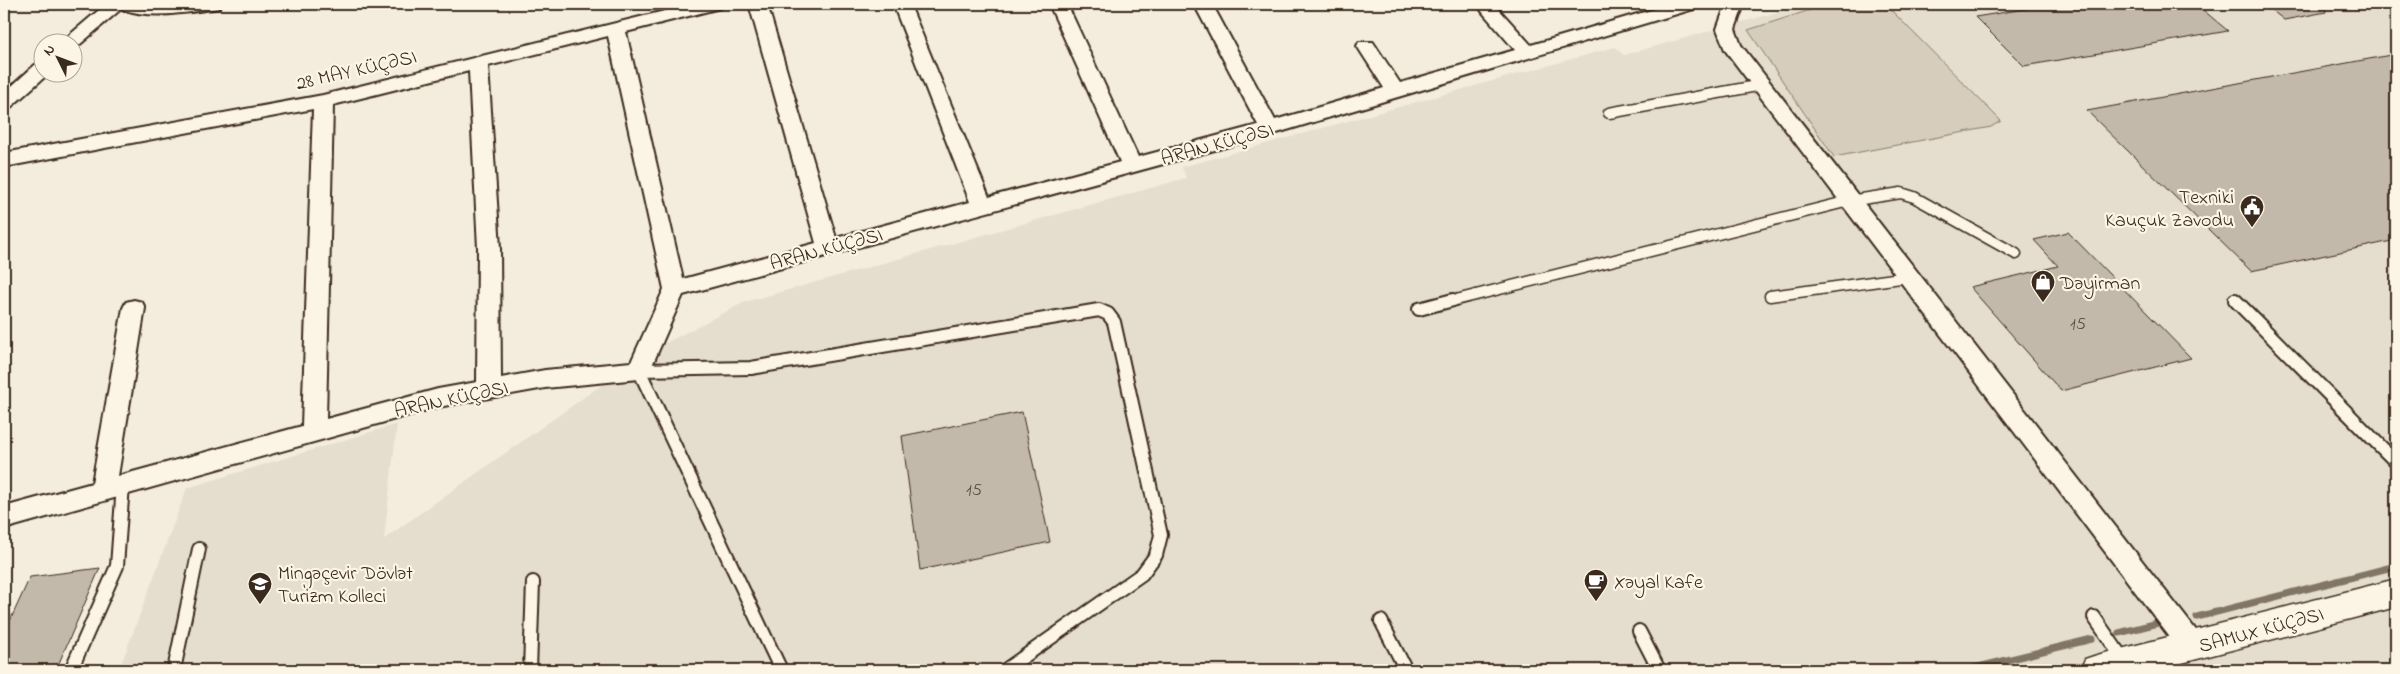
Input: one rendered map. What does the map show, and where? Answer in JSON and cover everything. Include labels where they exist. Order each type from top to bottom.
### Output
[{"type":"main road","name":"SAMUX KÜÇƏSI","points":[[2112,667],[2396,593]]},
{"type":"street","points":[[82,33],[116,4]]},
{"type":"street","points":[[122,4],[136,10],[157,10],[214,4]]},
{"type":"street","name":"28 MAY KÜÇƏSI","points":[[4,160],[323,100],[714,4]]},
{"type":"street","points":[[758,4],[828,248]]},
{"type":"street","points":[[1058,4],[1132,166]]},
{"type":"street","points":[[1203,4],[1270,128]]},
{"type":"street","name":"ARAN KÜÇƏSI","points":[[675,289],[1270,128],[1526,52],[1639,10],[1690,4]]},
{"type":"street","points":[[1735,4],[1726,29],[1732,46],[1849,201],[2193,647]]},
{"type":"street","points":[[900,5],[982,206]]},
{"type":"street","points":[[1490,10],[1526,52]]},
{"type":"street","points":[[616,29],[675,289],[639,370]]},
{"type":"street","points":[[1366,46],[1396,91]]},
{"type":"street","points":[[478,63],[489,248],[489,388]]},
{"type":"street","points":[[4,104],[32,78]]},
{"type":"street","points":[[314,432],[323,100]]},
{"type":"street","points":[[113,488],[134,308]]},
{"type":"street","name":"ARAN KÜÇƏSI","points":[[4,518],[438,398],[545,379],[639,370]]},
{"type":"lane","points":[[1609,114],[1762,85]]},
{"type":"lane","points":[[1419,309],[1849,201],[1901,193],[1914,197],[2016,254]]},
{"type":"lane","points":[[1770,296],[1908,277]]},
{"type":"lane","points":[[2234,299],[2396,462]]},
{"type":"lane","points":[[782,670],[639,370],[751,368],[1098,310],[1108,314],[1114,322],[1161,535],[1156,555],[1142,574],[1006,670]]},
{"type":"lane","points":[[71,670],[117,566],[113,488]]},
{"type":"lane","points":[[174,670],[199,549]]},
{"type":"lane","points":[[530,670],[533,582]]},
{"type":"lane","points":[[2094,617],[2112,667]]},
{"type":"lane","points":[[1381,621],[1406,670]]},
{"type":"lane","points":[[1639,631],[1659,670]]},
{"type":"shaded area","points":[[1807,4],[2396,4],[2396,670],[119,670],[187,488],[397,424],[384,539],[648,352],[745,302],[1186,178],[1182,167],[1615,47],[1624,55]]},
{"type":"shaded area","points":[[1829,4],[1885,4],[2001,121],[1991,127],[1834,157],[1748,30]]},
{"type":"building","points":[[2056,4],[2196,4],[2228,31],[2024,66],[1975,17]]},
{"type":"building","points":[[2264,4],[2325,4],[2326,12],[2284,20]]},
{"type":"building","points":[[2396,54],[2396,240],[2251,271],[2087,111]]},
{"type":"building","points":[[2068,232],[2191,358],[2061,391],[1970,287],[2058,266],[2034,240]]},
{"type":"building","points":[[1022,412],[1050,542],[920,570],[902,436]]},
{"type":"building","points":[[100,568],[56,670],[4,670],[4,634],[30,577]]},
{"type":"waterway","points":[[2197,617],[2396,566]]},
{"type":"waterway","points":[[2119,633],[2158,623]]},
{"type":"waterway","points":[[1966,670],[2092,639]]},
{"type":"place","name":"Texniki Kauçuk Zavodu","points":[[2252,228]]},
{"type":"place","name":"Dəyirman","points":[[2043,303]]},
{"type":"place","name":"Xəyal Kafe","points":[[1596,602]]},
{"type":"place","name":"Mingəçevir Dövlət Turizm Kolleci","points":[[260,605]]}]
